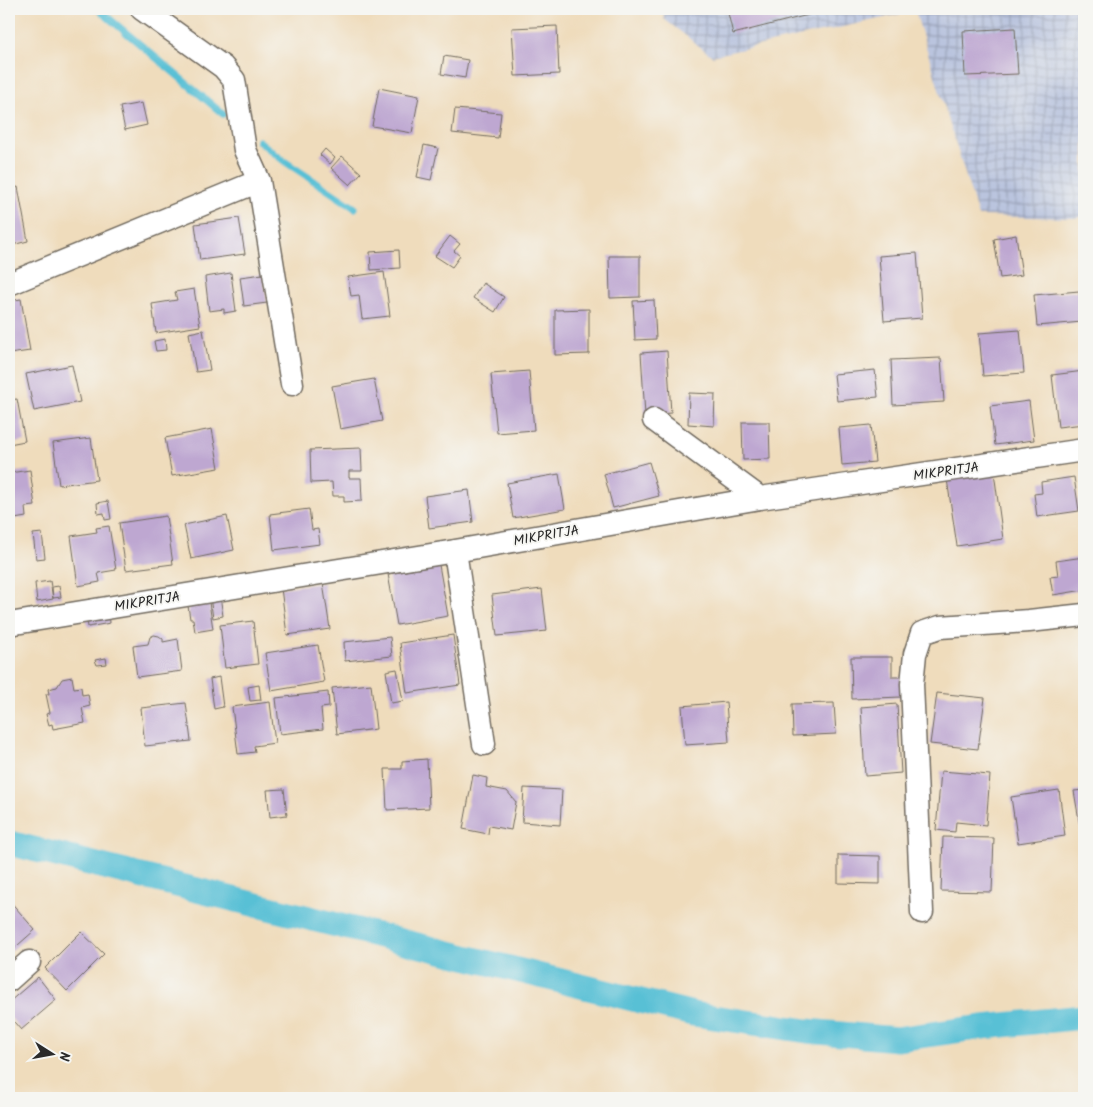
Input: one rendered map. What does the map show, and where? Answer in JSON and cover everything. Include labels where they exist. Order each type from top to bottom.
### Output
[{"type":"street","points":[[142,9],[223,68],[234,80],[245,150],[259,181],[292,384]]},
{"type":"street","points":[[9,284],[259,181]]},
{"type":"street","points":[[654,420],[760,498]]},
{"type":"street","name":"MIKPRITJA","points":[[9,624],[455,551],[760,498],[1084,450]]},
{"type":"street","points":[[455,551],[484,744]]},
{"type":"street","points":[[922,912],[912,684],[915,654],[922,633],[940,627],[1084,615]]},
{"type":"street","points":[[9,980],[29,962]]},
{"type":"shaded area","points":[[663,9],[1084,9],[1084,216],[1074,218],[978,216],[915,11],[712,56],[664,19]]},
{"type":"building","points":[[727,9],[815,9],[816,13],[733,34]]},
{"type":"building","points":[[557,26],[559,74],[515,76],[512,28]]},
{"type":"building","points":[[1015,28],[1018,74],[965,76],[963,31]]},
{"type":"building","points":[[444,56],[468,60],[465,78],[441,74]]},
{"type":"building","points":[[379,88],[419,96],[412,133],[372,126]]},
{"type":"building","points":[[142,103],[147,125],[125,130],[120,107]]},
{"type":"building","points":[[455,109],[501,113],[498,138],[452,133]]},
{"type":"building","points":[[424,145],[438,148],[431,180],[417,177]]},
{"type":"building","points":[[325,149],[335,158],[330,164],[320,155]]},
{"type":"building","points":[[342,156],[361,173],[350,185],[331,168]]},
{"type":"building","points":[[18,187],[28,241],[12,245],[9,231],[9,189]]},
{"type":"building","points":[[239,218],[245,254],[200,260],[195,224]]},
{"type":"building","points":[[1016,235],[1022,275],[1000,278],[994,239]]},
{"type":"building","points":[[450,236],[460,244],[454,251],[460,256],[452,267],[435,256]]},
{"type":"building","points":[[399,250],[400,268],[371,270],[370,252]]},
{"type":"building","points":[[917,253],[922,318],[884,321],[879,256]]},
{"type":"building","points":[[609,256],[640,256],[640,297],[610,298]]},
{"type":"building","points":[[384,272],[390,316],[362,319],[359,295],[351,296],[348,277]]},
{"type":"building","points":[[231,273],[236,311],[224,313],[224,309],[209,311],[205,277]]},
{"type":"building","points":[[263,274],[267,303],[244,306],[240,277]]},
{"type":"building","points":[[483,283],[504,297],[495,312],[473,298]]},
{"type":"building","points":[[194,289],[200,326],[156,333],[152,304],[177,300],[175,292]]},
{"type":"building","points":[[1079,291],[1082,322],[1037,326],[1034,295]]},
{"type":"building","points":[[21,299],[30,351],[9,354],[9,301]]},
{"type":"building","points":[[654,300],[656,339],[635,340],[633,301]]},
{"type":"building","points":[[589,309],[589,354],[555,355],[555,310]]},
{"type":"building","points":[[203,330],[210,370],[196,372],[189,333]]},
{"type":"building","points":[[1020,330],[1024,373],[983,376],[979,333]]},
{"type":"building","points":[[165,339],[166,350],[156,351],[154,341]]},
{"type":"building","points":[[667,351],[671,413],[645,415],[641,353]]},
{"type":"building","points":[[941,358],[944,402],[893,405],[891,360]]},
{"type":"building","points":[[72,365],[80,402],[34,411],[26,374]]},
{"type":"building","points":[[875,370],[878,397],[837,401],[834,374]]},
{"type":"building","points":[[529,371],[534,430],[497,433],[491,374]]},
{"type":"building","points":[[1084,371],[1084,424],[1058,427],[1052,375]]},
{"type":"building","points":[[374,379],[382,421],[340,429],[332,386]]},
{"type":"building","points":[[689,393],[715,394],[714,426],[688,424]]},
{"type":"building","points":[[17,399],[25,441],[9,444],[9,400]]},
{"type":"building","points":[[1029,401],[1034,440],[995,445],[990,406]]},
{"type":"building","points":[[742,422],[769,422],[770,459],[743,460]]},
{"type":"building","points":[[871,425],[875,462],[842,465],[839,428]]},
{"type":"building","points":[[212,429],[219,468],[172,476],[165,438]]},
{"type":"building","points":[[91,438],[97,480],[59,485],[53,443]]},
{"type":"building","points":[[361,448],[362,471],[349,471],[349,478],[361,478],[362,501],[344,502],[344,496],[333,496],[332,482],[311,483],[310,450]]},
{"type":"building","points":[[649,462],[659,496],[613,508],[604,474]]},
{"type":"building","points":[[30,470],[35,506],[25,507],[26,517],[9,520],[9,473]]},
{"type":"building","points":[[994,472],[1003,539],[957,546],[947,479]]},
{"type":"building","points":[[559,474],[565,509],[513,518],[507,483]]},
{"type":"building","points":[[1074,477],[1079,511],[1037,517],[1034,494],[1042,493],[1041,482]]},
{"type":"building","points":[[469,490],[473,522],[429,528],[425,496]]},
{"type":"building","points":[[108,501],[111,519],[105,520],[104,513],[98,514],[97,503]]},
{"type":"building","points":[[309,509],[312,530],[318,529],[320,544],[274,550],[270,514]]},
{"type":"building","points":[[166,516],[173,564],[126,570],[119,523]]},
{"type":"building","points":[[227,516],[234,550],[191,559],[184,525]]},
{"type":"building","points":[[109,526],[116,570],[98,573],[100,582],[78,586],[71,536],[97,532],[96,528]]},
{"type":"building","points":[[42,533],[45,558],[36,559],[33,534]]},
{"type":"building","points":[[1084,557],[1084,590],[1053,595],[1050,577],[1058,576],[1056,561]]},
{"type":"building","points":[[439,565],[448,616],[397,625],[388,574]]},
{"type":"building","points":[[50,581],[53,599],[37,602],[35,583]]},
{"type":"building","points":[[323,583],[330,629],[287,635],[281,588]]},
{"type":"building","points":[[59,586],[61,597],[53,598],[52,587]]},
{"type":"building","points":[[542,589],[547,631],[497,636],[492,595]]},
{"type":"building","points":[[208,596],[213,629],[195,632],[193,619],[190,619],[187,599]]},
{"type":"building","points":[[220,596],[223,616],[213,618],[210,597]]},
{"type":"building","points":[[109,611],[110,623],[88,627],[86,614]]},
{"type":"building","points":[[253,621],[258,664],[225,668],[220,625]]},
{"type":"building","points":[[154,635],[163,639],[163,642],[178,639],[182,671],[137,677],[133,646],[148,644],[150,637]]},
{"type":"building","points":[[453,635],[460,685],[407,693],[400,643]]},
{"type":"building","points":[[390,637],[392,656],[345,661],[344,642]]},
{"type":"building","points":[[318,645],[324,682],[271,691],[265,653]]},
{"type":"building","points":[[851,657],[892,657],[892,677],[901,677],[901,697],[852,699]]},
{"type":"building","points":[[106,658],[107,664],[97,665],[95,660]]},
{"type":"building","points":[[397,669],[403,701],[391,703],[386,671]]},
{"type":"building","points":[[72,677],[74,688],[81,687],[82,695],[88,694],[90,706],[82,708],[85,723],[53,729],[52,724],[49,725],[46,714],[50,713],[46,694],[49,694],[48,689],[57,687],[62,679]]},
{"type":"building","points":[[219,677],[223,707],[214,709],[210,679]]},
{"type":"building","points":[[371,684],[376,729],[337,734],[332,688]]},
{"type":"building","points":[[259,685],[261,700],[250,701],[248,687]]},
{"type":"building","points":[[328,692],[329,707],[321,708],[323,729],[280,734],[276,698]]},
{"type":"building","points":[[937,693],[985,698],[978,749],[930,744]]},
{"type":"building","points":[[270,702],[275,743],[254,746],[255,752],[238,754],[232,707]]},
{"type":"building","points":[[726,702],[729,742],[685,745],[682,706]]},
{"type":"building","points":[[186,703],[191,741],[145,746],[141,708]]},
{"type":"building","points":[[834,703],[836,734],[793,736],[792,704]]},
{"type":"building","points":[[897,704],[901,773],[865,776],[861,707]]},
{"type":"building","points":[[427,759],[429,808],[387,810],[385,769],[402,769],[402,761]]},
{"type":"building","points":[[941,771],[990,775],[986,825],[956,822],[955,832],[936,830]]},
{"type":"building","points":[[473,775],[487,778],[486,787],[507,791],[516,802],[511,830],[489,826],[488,834],[463,829]]},
{"type":"building","points":[[524,788],[562,790],[560,825],[522,822]]},
{"type":"building","points":[[284,789],[287,815],[270,817],[267,790]]},
{"type":"building","points":[[1059,790],[1065,836],[1018,843],[1011,797]]},
{"type":"building","points":[[1084,790],[1084,831],[1081,832],[1074,791]]},
{"type":"building","points":[[943,837],[994,838],[992,892],[941,891]]},
{"type":"building","points":[[838,855],[880,856],[880,884],[838,883]]},
{"type":"building","points":[[9,900],[35,930],[9,953]]},
{"type":"building","points":[[81,932],[104,954],[67,991],[45,968]]},
{"type":"building","points":[[38,977],[56,1000],[21,1030],[9,1016],[9,1002]]},
{"type":"waterway","points":[[98,9],[223,114]]},
{"type":"waterway","points":[[259,141],[284,161],[355,208]]},
{"type":"waterway","points":[[9,843],[693,1014],[807,1031],[897,1039],[983,1027],[1084,1017]]}]
